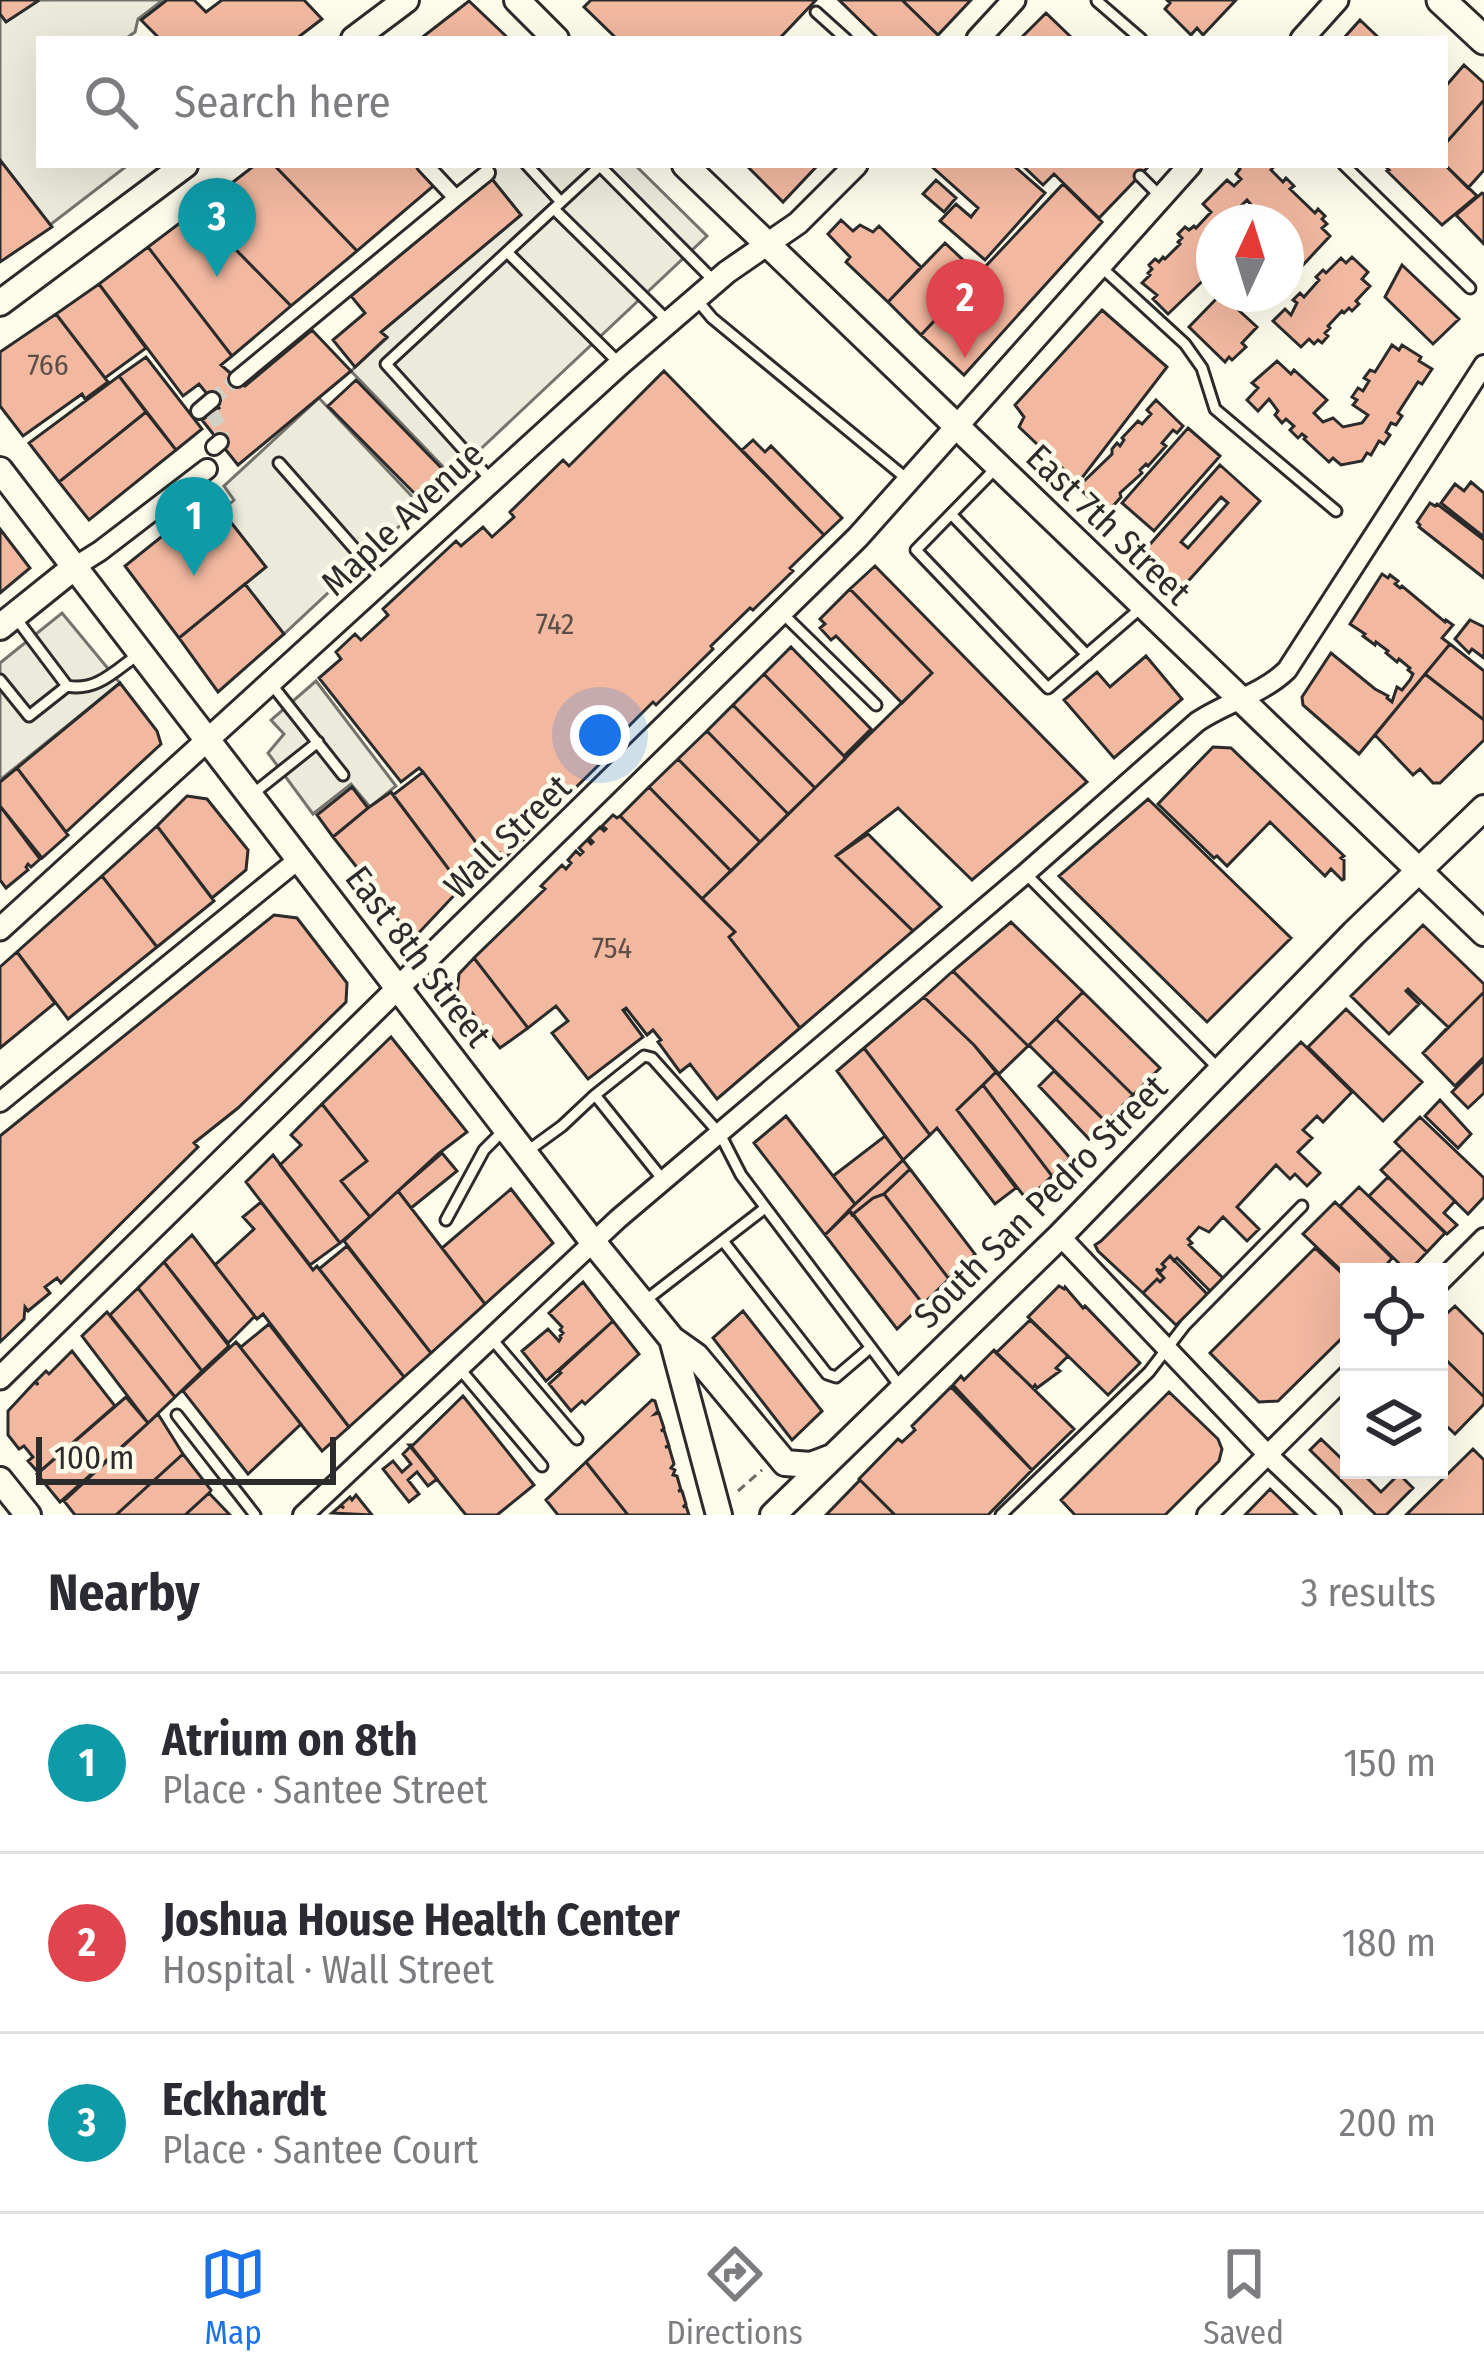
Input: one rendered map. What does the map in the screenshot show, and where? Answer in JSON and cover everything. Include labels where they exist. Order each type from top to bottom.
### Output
[{"type":"main road","points":[[358,36],[406,0]]},
{"type":"main road","points":[[517,0],[553,36]]},
{"type":"main road","points":[[1441,0],[1484,40]]},
{"type":"main road","points":[[0,303],[181,168]]},
{"type":"main road","name":"East 7th Street","points":[[688,168],[1484,933]]},
{"type":"main road","name":"East 8th Street","points":[[0,470],[672,1339],[719,1515]]},
{"type":"main road","points":[[7,621],[76,566]]},
{"type":"main road","points":[[1420,871],[1484,808]]},
{"type":"main road","name":"South San Pedro Street","points":[[772,1515],[1060,1236],[1420,871]]},
{"type":"main road","points":[[672,1339],[696,1356],[785,1463],[811,1465],[834,1456]]},
{"type":"main road","points":[[0,1480],[28,1515]]},
{"type":"street","points":[[986,36],[1014,0]]},
{"type":"street","points":[[1305,36],[1337,0]]},
{"type":"street","points":[[428,168],[456,198]]},
{"type":"street","name":"Maple Avenue","points":[[0,929],[620,364],[738,265],[798,223],[853,168]]},
{"type":"street","name":"Wall Street","points":[[0,1378],[859,537],[1187,168]]},
{"type":"street","points":[[237,379],[488,173]]},
{"type":"street","points":[[303,1515],[593,1242],[1197,722],[1274,682],[1287,670],[1484,365]]},
{"type":"street","points":[[76,566],[207,469]]},
{"type":"street","points":[[0,1102],[299,859]]},
{"type":"street","points":[[1060,1236],[1331,1515]]},
{"type":"street","points":[[1448,1274],[1484,1238]]},
{"type":"street","points":[[1208,1515],[1340,1383]]},
{"type":"lane","points":[[1097,1],[1138,36]]},
{"type":"lane","points":[[816,12],[843,36]]},
{"type":"lane","points":[[529,168],[558,205],[670,323]]},
{"type":"lane","points":[[491,480],[386,364],[599,168]]},
{"type":"lane","points":[[603,168],[716,283]]},
{"type":"lane","points":[[1347,168],[1470,287]]},
{"type":"lane","points":[[1140,176],[1161,197]]},
{"type":"lane","points":[[507,252],[620,364]]},
{"type":"lane","points":[[1100,266],[1185,344],[1202,368],[1215,409],[1336,511]]},
{"type":"lane","points":[[697,300],[712,318],[910,482]]},
{"type":"lane","points":[[279,463],[382,580]]},
{"type":"lane","points":[[997,467],[916,550],[1048,688],[1142,607]]},
{"type":"lane","points":[[951,514],[1087,655]]},
{"type":"lane","points":[[781,612],[876,705]]},
{"type":"lane","points":[[7,621],[67,686],[95,685],[140,652]]},
{"type":"lane","points":[[0,680],[29,716],[67,686]]},
{"type":"lane","points":[[271,684],[343,775]]},
{"type":"lane","points":[[250,796],[318,742]]},
{"type":"lane","points":[[1026,873],[1220,1071]]},
{"type":"lane","points":[[525,1153],[644,1056],[652,1058],[720,1134],[741,1175],[902,1390]]},
{"type":"lane","points":[[595,1095],[664,1181]]},
{"type":"lane","points":[[446,1220],[484,1150],[506,1129]]},
{"type":"lane","points":[[1001,1515],[1149,1372],[1185,1325],[1302,1206]]},
{"type":"lane","points":[[642,1303],[765,1208]]},
{"type":"lane","points":[[723,1241],[827,1374],[836,1377],[870,1348]]},
{"type":"lane","points":[[491,1338],[578,1438]]},
{"type":"lane","points":[[459,1368],[542,1466]]},
{"type":"lane","points":[[177,1414],[255,1515]]},
{"type":"path","points":[[736,1493],[768,1464]]},
{"type":"path","points":[[746,1485],[751,1494]]},
{"type":"shaded area","points":[[25,0],[163,0],[138,19],[129,36],[36,36],[36,168],[124,168],[50,225],[0,163],[0,17]]},
{"type":"shaded area","points":[[482,168],[638,168],[707,236],[452,476],[351,371],[387,338],[381,332],[521,215]]},
{"type":"shaded area","points":[[319,398],[421,506],[284,634],[244,585],[265,567],[222,511],[234,500],[224,486]]},
{"type":"shaded area","points":[[62,613],[120,683],[0,780],[0,663]]},
{"type":"shaded area","points":[[316,681],[396,786],[370,807],[351,784],[313,814],[268,753],[284,734],[271,720]]},
{"type":"building","points":[[0,0],[38,1],[6,22],[0,14]]},
{"type":"building","points":[[167,0],[194,0],[206,12],[222,0],[304,0],[322,19],[300,36],[157,36],[141,20]]},
{"type":"building","points":[[591,0],[816,0],[782,36],[614,36],[584,7]]},
{"type":"building","points":[[839,0],[902,0],[938,35],[937,36],[876,36]]},
{"type":"building","points":[[902,0],[971,0],[938,35]]},
{"type":"building","points":[[1167,0],[1236,0],[1203,35],[1197,28],[1191,35],[1165,9]]},
{"type":"building","points":[[469,1],[506,36],[424,36]]},
{"type":"building","points":[[1046,13],[1070,36],[1023,36]]},
{"type":"building","points":[[1360,20],[1377,36],[1346,36]]},
{"type":"building","points":[[1464,65],[1484,83],[1484,100],[1448,141],[1448,84]]},
{"type":"building","points":[[1484,100],[1484,170],[1468,188],[1448,168],[1448,141]]},
{"type":"building","points":[[0,160],[52,227],[0,262]]},
{"type":"building","points":[[251,168],[277,168],[357,251],[291,306],[197,210]]},
{"type":"building","points":[[277,168],[423,168],[437,183],[357,251]]},
{"type":"building","points":[[749,168],[815,168],[783,202]]},
{"type":"building","points":[[933,168],[1016,168],[1045,193],[985,260],[940,221],[956,204],[971,217],[978,208]]},
{"type":"building","points":[[1025,168],[1147,168],[1099,218],[1054,174],[1043,185]]},
{"type":"building","points":[[1239,168],[1273,168],[1315,213],[1318,209],[1325,216],[1322,219],[1327,224],[1322,228],[1330,236],[1304,264],[1304,204],[1250,204],[1247,200],[1243,204],[1203,204],[1227,180],[1234,186],[1241,179],[1236,174]]},
{"type":"building","points":[[1448,168],[1477,196],[1442,225],[1389,170]]},
{"type":"building","points":[[492,179],[521,215],[381,332],[387,337],[355,367],[333,340],[365,313],[351,296]]},
{"type":"building","points":[[936,180],[956,198],[944,212],[923,194]]},
{"type":"building","points":[[1063,184],[1102,222],[964,375],[921,335]]},
{"type":"building","points":[[1484,194],[1484,244],[1456,215]]},
{"type":"building","points":[[197,210],[291,306],[232,356],[148,247]]},
{"type":"building","points":[[841,220],[853,231],[860,225],[873,232],[879,226],[921,267],[888,302],[846,262],[850,257],[828,234]]},
{"type":"building","points":[[1194,226],[1196,287],[1168,314],[1153,299],[1157,295],[1142,283],[1150,275],[1149,265],[1165,259],[1180,244],[1178,234]]},
{"type":"building","points":[[945,243],[978,274],[921,335],[888,302]]},
{"type":"building","points":[[148,247],[232,356],[221,365],[245,386],[312,330],[351,371],[238,465],[202,420],[219,408],[199,384],[183,396],[99,284]]},
{"type":"building","points":[[1352,257],[1368,272],[1362,279],[1370,286],[1352,311],[1342,311],[1328,326],[1322,343],[1309,339],[1301,347],[1273,321],[1282,312],[1304,312],[1304,297],[1319,280],[1316,277],[1341,258],[1346,263]]},
{"type":"building","points":[[1402,265],[1459,319],[1433,344],[1385,297]]},
{"type":"building","points":[[99,284],[146,348],[105,378],[56,314]]},
{"type":"building","points":[[1102,310],[1167,367],[1078,483],[1019,427],[1024,417],[1015,405]]},
{"type":"building","points":[[1204,312],[1241,312],[1257,327],[1242,343],[1246,347],[1225,362],[1189,327]]},
{"type":"building","points":[[56,314],[108,382],[85,399],[82,394],[23,436],[0,406],[0,352]]},
{"type":"building","points":[[1392,345],[1399,350],[1402,345],[1432,369],[1398,413],[1402,416],[1396,425],[1391,423],[1384,444],[1379,441],[1362,461],[1341,465],[1333,458],[1329,462],[1306,437],[1298,438],[1290,430],[1294,426],[1286,419],[1282,423],[1269,399],[1258,411],[1247,400],[1258,388],[1252,383],[1277,361],[1327,400],[1314,413],[1323,422],[1333,418],[1343,427],[1362,423],[1368,415],[1353,405],[1357,400],[1352,397],[1358,388],[1363,391],[1369,381],[1364,378],[1370,370],[1375,372]]},
{"type":"building","points":[[146,357],[202,429],[176,450],[119,376]]},
{"type":"building","points":[[664,371],[824,535],[790,568],[793,571],[610,745],[614,750],[563,800],[558,795],[532,822],[537,826],[505,858],[500,853],[490,861],[423,772],[419,768],[401,782],[319,678],[341,659],[336,652],[355,634],[361,640],[388,615],[383,609],[456,541],[461,546],[483,527],[492,537],[514,517],[510,512],[563,460],[569,466]]},
{"type":"building","points":[[119,376],[146,412],[59,482],[29,443]]},
{"type":"building","points":[[356,380],[451,478],[424,503],[328,406]]},
{"type":"building","points":[[1156,400],[1183,426],[1177,433],[1173,430],[1162,443],[1166,446],[1140,470],[1106,514],[1078,487],[1138,421],[1142,424],[1151,414],[1147,410]]},
{"type":"building","points":[[146,412],[176,450],[89,520],[59,482]]},
{"type":"building","points":[[1188,428],[1220,456],[1154,531],[1122,503]]},
{"type":"building","points":[[753,440],[765,452],[771,446],[842,518],[824,535],[742,450]]},
{"type":"building","points":[[1220,465],[1260,501],[1182,588],[1144,551]],"holes":[[[1221,497],[1228,503],[1188,548],[1181,542]]]},
{"type":"building","points":[[1471,482],[1484,493],[1484,537],[1441,503],[1455,484],[1464,491]]},
{"type":"building","points":[[211,497],[266,567],[179,638],[125,566]]},
{"type":"building","points":[[1430,503],[1484,540],[1484,578],[1419,527],[1417,522]]},
{"type":"building","points":[[0,529],[30,568],[0,593]]},
{"type":"building","points":[[875,566],[1087,782],[972,880],[898,808],[836,856],[913,931],[800,1028],[729,937],[735,932],[702,899],[932,673],[850,589]]},
{"type":"building","points":[[1382,574],[1390,575],[1400,588],[1453,625],[1442,638],[1450,644],[1359,754],[1303,705],[1302,697],[1331,653],[1392,702],[1397,687],[1402,690],[1410,680],[1410,668],[1350,624]]},
{"type":"building","points":[[245,584],[284,634],[218,692],[179,638]]},
{"type":"building","points":[[850,589],[932,673],[902,703],[836,636],[831,640],[820,628],[825,624],[820,619]]},
{"type":"building","points":[[1470,620],[1484,627],[1484,658],[1472,649],[1469,653],[1455,639]]},
{"type":"building","points":[[1450,644],[1484,671],[1484,720],[1425,674]]},
{"type":"building","points":[[791,647],[871,729],[844,756],[764,674]]},
{"type":"building","points":[[1146,656],[1182,699],[1114,758],[1064,700],[1097,672],[1110,687]]},
{"type":"building","points":[[764,674],[844,756],[815,788],[733,705]]},
{"type":"building","points":[[1425,674],[1484,720],[1484,740],[1440,783],[1433,783],[1420,769],[1413,775],[1375,735]]},
{"type":"building","points":[[120,683],[157,731],[161,744],[66,832],[17,768]]},
{"type":"building","points":[[733,705],[815,788],[788,814],[707,731]]},
{"type":"building","points":[[707,731],[788,814],[760,842],[678,759]]},
{"type":"building","points":[[1213,747],[1231,748],[1344,856],[1344,879],[1331,869],[1325,876],[1270,822],[1227,866],[1158,804]]},
{"type":"building","points":[[678,759],[760,842],[731,871],[649,787]]},
{"type":"building","points":[[17,768],[68,835],[42,858],[0,806],[0,782]]},
{"type":"building","points":[[423,772],[490,861],[462,887],[393,795]]},
{"type":"building","points":[[352,787],[368,808],[333,837],[317,815]]},
{"type":"building","points":[[649,787],[731,871],[702,899],[620,816]]},
{"type":"building","points":[[391,792],[462,887],[413,939],[333,837]]},
{"type":"building","points":[[187,796],[207,799],[248,850],[246,870],[212,898],[157,826]]},
{"type":"building","points":[[1148,799],[1291,938],[1207,1022],[1059,876]]},
{"type":"building","points":[[0,806],[40,859],[31,867],[28,864],[28,870],[6,888],[0,880]]},
{"type":"building","points":[[613,815],[620,816],[735,932],[729,937],[800,1028],[717,1099],[690,1064],[680,1072],[653,1030],[647,1035],[626,1008],[643,1037],[588,1079],[552,1033],[568,1021],[556,1006],[528,1028],[474,958],[545,889],[541,886],[562,865],[566,869],[576,851],[583,852],[579,848],[587,840],[593,842],[589,838],[600,827],[606,829],[602,826]]},
{"type":"building","points":[[157,826],[214,901],[157,947],[102,876]]},
{"type":"building","points":[[868,834],[941,907],[913,931],[836,856]]},
{"type":"building","points":[[102,876],[157,947],[68,1019],[17,952]]},
{"type":"building","points":[[274,915],[297,918],[347,983],[346,1002],[238,1108],[194,1143],[198,1147],[61,1283],[57,1278],[45,1287],[50,1293],[28,1311],[25,1307],[24,1319],[0,1342],[0,1136]]},
{"type":"building","points":[[1011,922],[1083,992],[1028,1046],[953,971]]},
{"type":"building","points":[[1423,925],[1484,984],[1484,992],[1426,1050],[1448,1027],[1408,989],[1419,1004],[1389,1034],[1351,996]]},
{"type":"building","points":[[17,952],[55,1003],[0,1048],[0,967]]},
{"type":"building","points":[[474,958],[528,1028],[500,1048],[457,994],[459,974]]},
{"type":"building","points":[[953,971],[1028,1046],[999,1074],[924,997]]},
{"type":"building","points":[[1083,992],[1160,1068],[1133,1095],[1056,1019]]},
{"type":"building","points":[[1484,992],[1484,1057],[1455,1086],[1423,1053]]},
{"type":"building","points":[[924,997],[996,1072],[957,1110],[1016,1188],[995,1204],[937,1128],[930,1135],[864,1048]]},
{"type":"building","points":[[1346,1009],[1422,1082],[1383,1121],[1308,1047]]},
{"type":"building","points":[[1056,1019],[1133,1095],[1106,1122],[1029,1045]]},
{"type":"building","points":[[391,1037],[467,1132],[370,1217],[341,1181],[367,1161],[322,1104]]},
{"type":"building","points":[[1301,1042],[1352,1092],[1323,1122],[1317,1116],[1303,1130],[1312,1138],[1298,1152],[1320,1173],[1307,1186],[1295,1174],[1290,1179],[1276,1165],[1237,1207],[1259,1229],[1247,1241],[1223,1217],[1209,1232],[1199,1227],[1188,1239],[1224,1279],[1211,1292],[1170,1256],[1161,1271],[1156,1269],[1164,1278],[1143,1293],[1095,1245]]},
{"type":"building","points":[[864,1048],[930,1135],[903,1160],[837,1071]]},
{"type":"building","points":[[1484,1060],[1484,1093],[1468,1108],[1452,1092]]},
{"type":"building","points":[[1054,1071],[1106,1122],[1089,1139],[1039,1086]]},
{"type":"building","points":[[996,1072],[1070,1158],[1052,1176],[983,1085]]},
{"type":"building","points":[[983,1085],[1052,1176],[1027,1200],[957,1110]]},
{"type":"building","points":[[1440,1100],[1471,1134],[1458,1148],[1425,1116]]},
{"type":"building","points":[[322,1104],[367,1161],[341,1181],[370,1217],[340,1243],[280,1165],[301,1145],[291,1135]]},
{"type":"building","points":[[786,1116],[855,1204],[825,1235],[754,1143]]},
{"type":"building","points":[[1420,1117],[1484,1178],[1484,1197],[1468,1214],[1395,1142]]},
{"type":"building","points":[[885,1136],[903,1160],[855,1204],[833,1176]]},
{"type":"building","points":[[1402,1149],[1455,1201],[1444,1213],[1457,1225],[1447,1234],[1381,1170]]},
{"type":"building","points":[[442,1153],[457,1171],[411,1208],[398,1191]]},
{"type":"building","points":[[273,1155],[340,1243],[310,1265],[246,1182]]},
{"type":"building","points":[[903,1160],[910,1169],[852,1215],[849,1210]]},
{"type":"building","points":[[910,1169],[975,1254],[949,1279],[884,1194]]},
{"type":"building","points":[[1388,1177],[1445,1233],[1427,1252],[1369,1196]]},
{"type":"building","points":[[1359,1187],[1427,1252],[1417,1263],[1399,1263],[1340,1206]]},
{"type":"building","points":[[511,1189],[553,1243],[485,1304],[442,1248]]},
{"type":"building","points":[[398,1191],[485,1304],[431,1353],[344,1241]]},
{"type":"building","points":[[884,1194],[949,1279],[923,1304],[853,1214]]},
{"type":"building","points":[[261,1202],[404,1377],[349,1427],[263,1314],[257,1319],[215,1265],[254,1229],[243,1217]]},
{"type":"building","points":[[1335,1202],[1392,1258],[1388,1263],[1340,1263],[1340,1269],[1303,1234]]},
{"type":"building","points":[[850,1211],[923,1304],[897,1329],[825,1235]]},
{"type":"building","points":[[192,1235],[257,1319],[228,1343],[164,1262]]},
{"type":"building","points":[[347,1246],[431,1353],[404,1377],[319,1269]]},
{"type":"building","points":[[1315,1248],[1340,1272],[1340,1340],[1278,1401],[1259,1402],[1210,1353]]},
{"type":"building","points":[[1170,1256],[1208,1295],[1176,1325],[1143,1293],[1164,1278],[1159,1273]]},
{"type":"building","points":[[164,1262],[229,1346],[202,1371],[138,1288]]},
{"type":"building","points":[[583,1282],[613,1321],[546,1381],[522,1351],[548,1329],[559,1341],[562,1327],[549,1313]]},
{"type":"building","points":[[1059,1286],[1140,1363],[1108,1395],[1028,1317]]},
{"type":"building","points":[[138,1288],[202,1371],[175,1397],[110,1315]]},
{"type":"building","points":[[1455,1306],[1484,1335],[1484,1397],[1448,1362],[1448,1313]]},
{"type":"building","points":[[743,1311],[822,1411],[792,1440],[713,1338]]},
{"type":"building","points":[[107,1312],[175,1397],[148,1423],[82,1336]]},
{"type":"building","points":[[1030,1320],[1068,1356],[1056,1368],[1060,1371],[1037,1388],[996,1353]]},
{"type":"building","points":[[613,1321],[639,1354],[585,1404],[582,1401],[571,1411],[549,1384]]},
{"type":"building","points":[[269,1324],[349,1427],[322,1451],[236,1342],[241,1347]]},
{"type":"building","points":[[236,1342],[301,1424],[248,1474],[183,1391]]},
{"type":"building","points":[[994,1350],[1074,1429],[1032,1470],[953,1385]]},
{"type":"building","points":[[72,1351],[115,1406],[37,1474],[40,1470],[28,1461],[33,1457],[8,1435],[8,1411]]},
{"type":"building","points":[[1448,1362],[1484,1397],[1484,1404],[1455,1434],[1448,1427]]},
{"type":"building","points":[[951,1387],[1032,1470],[988,1515],[895,1515],[859,1479],[898,1439],[902,1442],[915,1430],[912,1426]]},
{"type":"building","points":[[1169,1392],[1218,1439],[1219,1461],[1165,1515],[1075,1515],[1061,1500]]},
{"type":"building","points":[[463,1396],[534,1485],[497,1515],[466,1515],[409,1445]]},
{"type":"building","points":[[126,1397],[148,1423],[60,1502],[37,1474]]},
{"type":"building","points":[[652,1400],[689,1515],[628,1515],[586,1462]]},
{"type":"building","points":[[158,1414],[183,1454],[116,1515],[75,1515],[64,1501]]},
{"type":"building","points":[[1321,1439],[1340,1457],[1340,1479],[1368,1479],[1381,1492],[1394,1479],[1404,1479],[1413,1488],[1386,1515],[1376,1515],[1310,1450]]},
{"type":"building","points":[[411,1446],[437,1479],[428,1486],[417,1472],[408,1480],[419,1494],[409,1502],[383,1469],[393,1461],[402,1472],[411,1464],[403,1454]]},
{"type":"building","points":[[1473,1449],[1484,1460],[1484,1515],[1406,1515],[1448,1479]]},
{"type":"building","points":[[183,1454],[211,1490],[185,1515],[116,1515]]},
{"type":"building","points":[[586,1462],[628,1515],[558,1515],[546,1500]]},
{"type":"building","points":[[860,1480],[895,1515],[826,1515]]},
{"type":"building","points":[[1270,1489],[1297,1515],[1245,1515]]},
{"type":"building","points":[[209,1493],[230,1515],[185,1515]]},
{"type":"building","points":[[356,1495],[372,1515],[332,1513],[344,1508],[341,1505]]},
{"type":"tunnel","points":[[212,400],[237,379]]},
{"type":"tunnel","points":[[212,413],[222,429],[220,442]]},
{"type":"place","name":"Eckhardt","points":[[217,277]]},
{"type":"place","name":"Joshua House Health Center","points":[[965,358]]},
{"type":"place","name":"Atrium on 8th","points":[[194,576]]}]
